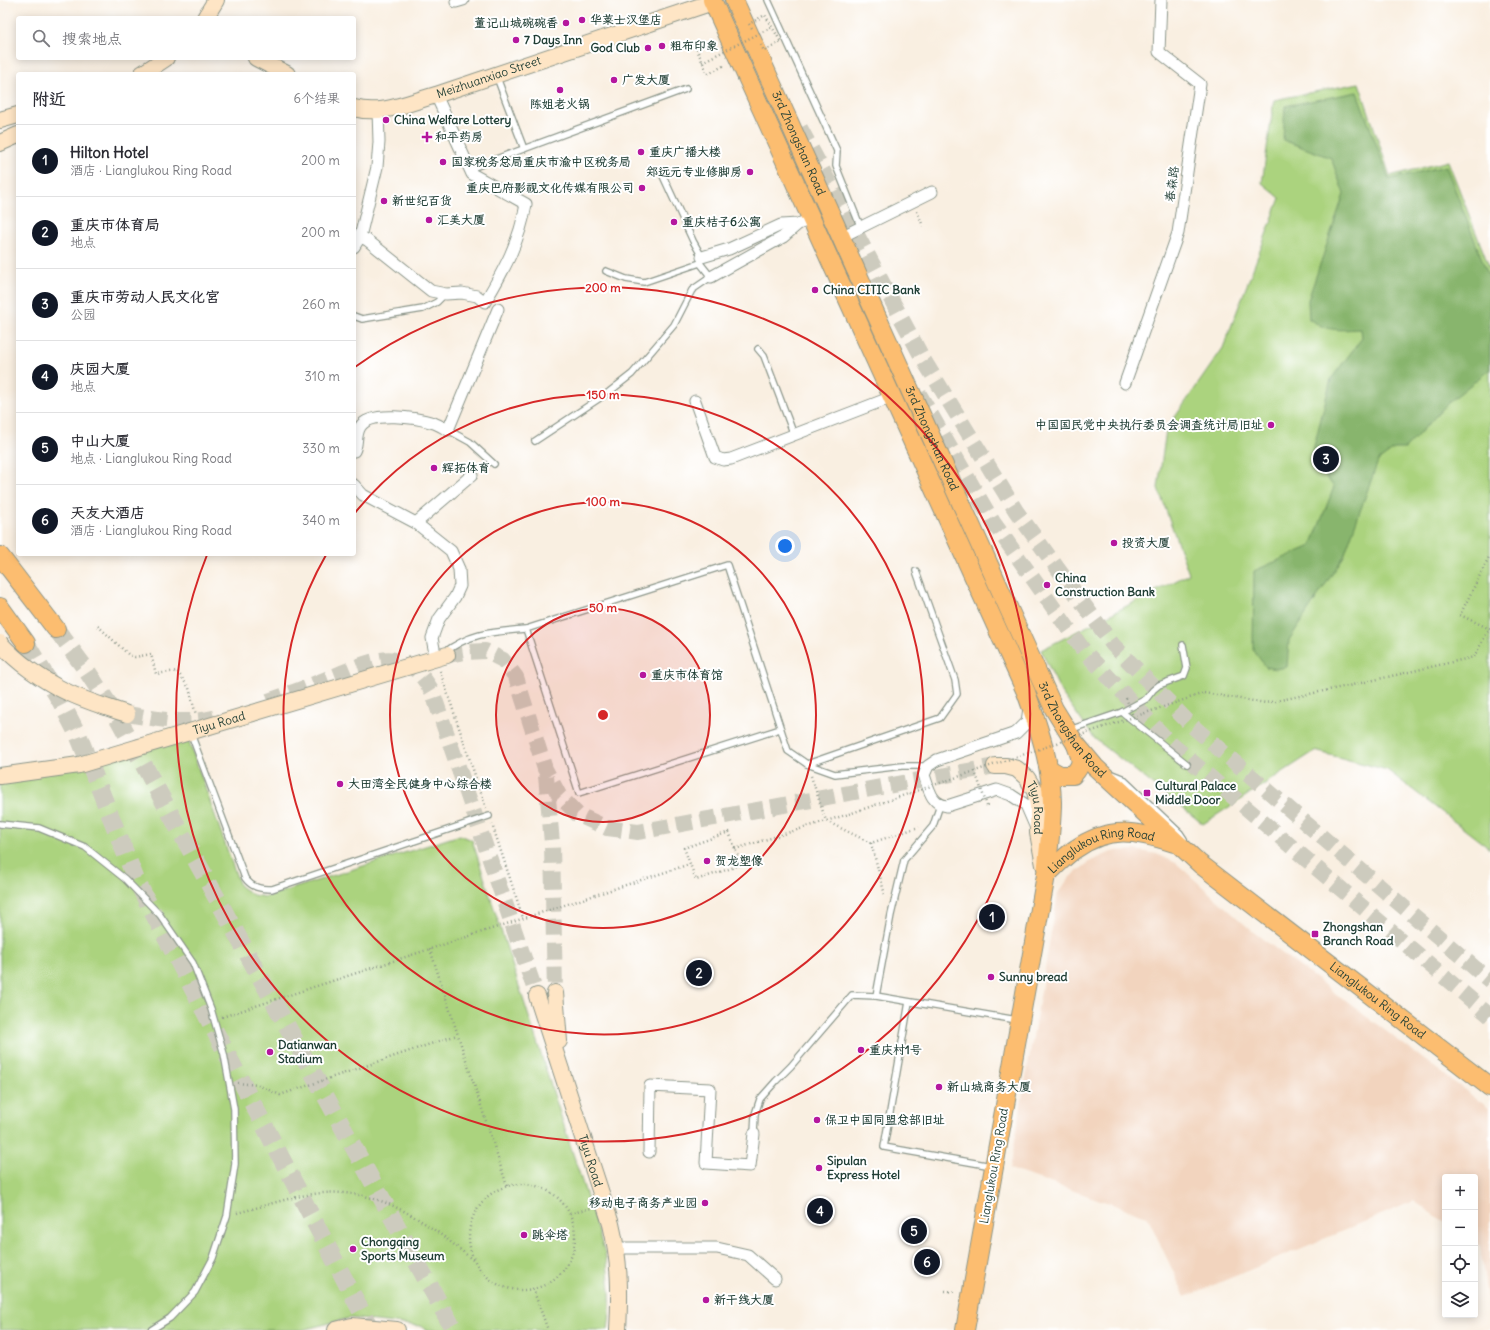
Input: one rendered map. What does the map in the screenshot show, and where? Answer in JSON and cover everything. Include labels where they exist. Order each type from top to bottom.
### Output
[{"type":"main road","name":"3rd Zhongshan Road","points":[[734,0],[1051,702],[1071,737],[1095,767],[1177,844]]},
{"type":"main road","name":"3rd Zhongshan Road","points":[[713,1],[805,221],[892,397],[1027,694],[1039,727],[1049,770],[1052,801],[1046,876]]},
{"type":"main road","points":[[0,556],[56,629]]},
{"type":"main road","points":[[0,607],[26,643]]},
{"type":"main road","points":[[1049,770],[1060,775],[1073,775],[1080,767],[1080,757],[1071,737]]},
{"type":"main road","name":"Lianglukou Ring Road","points":[[965,1330],[1046,876],[1073,851],[1088,841],[1104,834],[1122,832],[1140,833],[1177,844],[1200,864],[1490,1087]]},
{"type":"street","points":[[206,16],[216,0]]},
{"type":"street","points":[[713,1],[734,0]]},
{"type":"street","name":"春森路","points":[[1125,383],[1178,233],[1200,84],[1159,52],[1162,0]]},
{"type":"street","name":"Meizhuanxiao Street","points":[[356,108],[362,110],[389,109],[436,95],[713,1]]},
{"type":"street","points":[[145,72],[163,60]]},
{"type":"street","points":[[260,60],[283,72]]},
{"type":"street","points":[[378,110],[379,142],[377,166],[357,236],[367,240],[431,291],[446,294],[462,293],[477,296],[485,302],[502,273],[515,246],[523,224],[526,204],[472,174],[436,95]]},
{"type":"street","points":[[0,120],[16,116]]},
{"type":"street","points":[[0,143],[16,136]]},
{"type":"street","points":[[841,237],[932,192]]},
{"type":"street","points":[[701,260],[781,225],[805,221]]},
{"type":"street","points":[[711,277],[783,236],[805,221]]},
{"type":"street","points":[[356,447],[357,435],[360,426],[368,420],[386,417],[408,418],[434,424],[448,430],[498,309]]},
{"type":"street","points":[[695,401],[715,457],[723,460],[731,459],[892,397]]},
{"type":"street","points":[[416,523],[472,475]]},
{"type":"street","points":[[356,487],[363,495],[416,523],[451,551],[459,569],[460,586],[455,597],[439,619],[432,638],[442,657]]},
{"type":"street","points":[[0,643],[8,652],[39,675],[65,691],[127,714]]},
{"type":"street","name":"Tiyu Road","points":[[0,776],[79,765],[442,657]]},
{"type":"street","points":[[1027,694],[1029,711],[1027,722],[1016,734],[937,760],[928,766],[924,775],[932,797],[940,805],[947,806],[997,790],[1011,795],[1026,805],[1038,833]]},
{"type":"street","name":"Tiyu Road","points":[[995,766],[1006,766],[1017,769],[1027,778],[1035,792],[1038,806],[1038,833],[1046,876]]},
{"type":"street","points":[[555,993],[557,1027],[566,1087]]},
{"type":"street","name":"Tiyu Road","points":[[537,996],[611,1224],[617,1248],[620,1280],[618,1330]]},
{"type":"street","points":[[649,1152],[650,1086],[710,1089],[706,1163],[750,1166],[754,1134]]},
{"type":"street","points":[[617,1248],[717,1248],[748,1255],[775,1279]]},
{"type":"street","points":[[336,1330],[352,1326],[397,1330]]},
{"type":"lane","points":[[768,0],[837,151],[836,166],[861,228]]},
{"type":"lane","points":[[496,75],[524,148]]},
{"type":"lane","points":[[469,169],[686,89]]},
{"type":"lane","points":[[535,441],[609,392],[632,374],[674,325],[692,290],[711,277],[701,260],[663,176]]},
{"type":"lane","points":[[606,271],[626,279],[644,282],[701,260]]},
{"type":"lane","points":[[356,317],[362,319],[423,309],[437,302],[446,294]]},
{"type":"lane","points":[[758,349],[764,356],[794,435]]},
{"type":"lane","points":[[448,430],[470,442],[494,464]]},
{"type":"lane","points":[[442,657],[454,645],[480,634],[526,629],[727,564],[788,751],[807,764],[835,774],[902,766],[928,766]]},
{"type":"lane","points":[[807,764],[940,718],[957,694],[955,680],[916,571]]},
{"type":"lane","points":[[526,629],[579,793],[780,729]]},
{"type":"lane","points":[[1071,737],[1146,699],[1152,690],[1159,686],[1184,676],[1187,668],[1183,646]]},
{"type":"lane","points":[[1122,712],[1187,764]]},
{"type":"lane","points":[[195,730],[245,878],[249,884],[255,887],[272,889],[489,816]]},
{"type":"lane","points":[[1095,767],[1122,778],[1180,833],[1200,864]]},
{"type":"lane","points":[[876,996],[891,916],[904,860],[933,826],[940,805]]},
{"type":"lane","points":[[0,824],[39,828],[85,847],[125,879],[160,915],[193,963],[214,1020],[224,1054],[234,1109],[235,1164],[227,1216],[213,1258],[195,1292],[170,1318],[151,1330]]},
{"type":"lane","points":[[754,1134],[755,1114],[760,1099],[791,1066],[852,995],[876,996],[1020,1021]]},
{"type":"lane","points":[[909,1002],[884,1147],[994,1166]]},
{"type":"path","points":[[758,25],[752,28],[749,24],[765,15],[780,42],[764,51],[761,45],[766,42]]},
{"type":"path","points":[[764,22],[776,16]]},
{"type":"path","points":[[702,62],[772,27]]},
{"type":"path","points":[[772,39],[783,32]]},
{"type":"path","points":[[714,48],[710,41],[696,48],[708,74],[723,66],[722,63]]},
{"type":"path","points":[[735,849],[849,814],[1204,693],[1266,703],[1474,657],[1489,629],[1460,615],[1490,555]]},
{"type":"path","points":[[98,626],[129,655],[135,657],[151,654],[156,674],[177,671],[189,688],[195,730]]},
{"type":"path","points":[[442,657],[489,816],[523,918]]},
{"type":"path","points":[[1126,698],[1133,716]]},
{"type":"path","points":[[807,764],[826,821],[871,843],[925,825]]},
{"type":"path","points":[[975,771],[987,806]]},
{"type":"path","points":[[729,832],[735,849],[741,865],[696,880],[684,848],[729,832]]},
{"type":"path","points":[[871,843],[891,916]]},
{"type":"path","points":[[214,1020],[690,864]]},
{"type":"path","points":[[430,949],[507,1186]]},
{"type":"path","points":[[229,1083],[258,1085],[280,1095],[457,1035]]},
{"type":"path","points":[[227,1216],[308,1195],[340,1192],[360,1194],[379,1199],[402,1209],[446,1238],[475,1262],[485,1276],[499,1285],[516,1290],[533,1289],[549,1283],[563,1272],[573,1256],[576,1238],[573,1220],[565,1204],[551,1192],[534,1184],[516,1184],[507,1186],[484,1198],[474,1212],[469,1229],[469,1246],[475,1262]]},
{"type":"path","points":[[570,1214],[604,1204]]},
{"type":"path","points":[[533,1289],[548,1330]]},
{"type":"shaded area","points":[[1136,850],[1157,854],[1176,863],[1252,931],[1490,1109],[1490,1319],[1480,1246],[1478,1244],[1478,1174],[1442,1174],[1442,1220],[1414,1201],[1185,1297],[1147,1216],[1010,1169],[1058,893],[1070,877],[1091,861],[1114,851]]},
{"type":"green space","points":[[1359,83],[1390,176],[1448,161],[1490,269],[1490,849],[1387,770],[1315,751],[1203,824],[1094,738],[1061,692],[1041,650],[1189,574],[1158,488],[1166,430],[1223,348],[1280,198],[1262,183],[1274,100]]},
{"type":"green space","points":[[1357,92],[1389,179],[1446,166],[1490,280],[1490,369],[1448,403],[1405,449],[1394,449],[1378,461],[1344,556],[1289,640],[1287,667],[1275,669],[1266,667],[1253,650],[1254,571],[1311,546],[1334,487],[1311,458],[1331,379],[1362,338],[1361,329],[1346,330],[1328,328],[1309,319],[1308,300],[1344,194],[1331,158],[1283,140],[1285,106]]},
{"type":"green space","name":"Datianwan Stadium","points":[[188,739],[240,886],[253,895],[266,897],[460,835],[472,840],[605,1253],[610,1292],[608,1330],[427,1330],[420,1326],[350,1318],[302,1330],[0,1330],[0,782]]},
{"type":"tunnel","points":[[800,128],[923,359],[1016,511],[1113,645],[1190,724],[1490,981]]},
{"type":"tunnel","points":[[794,163],[826,222]]},
{"type":"tunnel","points":[[919,394],[993,522],[1084,651],[1170,743],[1490,1016]]},
{"type":"tunnel","points":[[56,629],[85,668],[119,720],[454,1330]]},
{"type":"tunnel","points":[[26,643],[61,702],[79,737],[136,880],[371,1330]]},
{"type":"tunnel","points":[[447,655],[485,651],[503,660],[516,677],[545,769],[559,795],[577,814],[607,828],[638,832],[995,766]]},
{"type":"tunnel","points":[[268,701],[363,664],[380,660],[388,659],[402,661],[417,671],[432,691],[537,996]]},
{"type":"tunnel","points":[[127,714],[173,721],[197,721],[220,716]]},
{"type":"tunnel","points":[[546,776],[552,843],[555,993]]},
{"type":"place","name":"华莱士汉堡店","points":[[582,20]]},
{"type":"place","name":"董记山城碗碗香","points":[[566,23]]},
{"type":"place","name":"7 Days Inn","points":[[516,40]]},
{"type":"place","name":"粗布印象","points":[[662,46]]},
{"type":"place","name":"God Club","points":[[648,48]]},
{"type":"place","name":"广发大厦","points":[[614,80]]},
{"type":"place","name":"陈姐老火锅","points":[[560,90]]},
{"type":"place","name":"China Welfare Lottery","points":[[386,120]]},
{"type":"place","name":"和平药房","points":[[427,137]]},
{"type":"place","name":"重庆广播大楼","points":[[641,152]]},
{"type":"place","name":"国家税务总局重庆市渝中区税务局","points":[[443,162]]},
{"type":"place","name":"郑远元专业修脚房","points":[[750,172]]},
{"type":"place","name":"重庆巴府影视文化传媒有限公司","points":[[642,188]]},
{"type":"place","name":"新世纪百货","points":[[384,201]]},
{"type":"place","name":"汇美大厦","points":[[429,220]]},
{"type":"place","name":"重庆桔子6公寓","points":[[674,222]]},
{"type":"place","name":"China CITIC Bank","points":[[815,290]]},
{"type":"place","name":"中国国民党中央执行委员会调查统计局旧址","points":[[1271,425]]},
{"type":"place","name":"重庆市劳动人民文化宫","points":[[1326,459]]},
{"type":"place","name":"辉拓体育","points":[[434,468]]},
{"type":"place","name":"投资大厦","points":[[1114,543]]},
{"type":"place","name":"China Construction Bank","points":[[1047,585]]},
{"type":"place","name":"重庆市体育馆","points":[[643,675]]},
{"type":"place","name":"大田湾全民健身中心综合楼","points":[[340,784]]},
{"type":"place","name":"Cultural Palace Middle Door","points":[[1147,793]]},
{"type":"place","name":"贺龙塑像","points":[[707,861]]},
{"type":"place","name":"Hilton Hotel","points":[[992,917]]},
{"type":"place","name":"Zhongshan Branch Road","points":[[1315,934]]},
{"type":"place","name":"重庆市体育局","points":[[699,973]]},
{"type":"place","name":"Sunny bread","points":[[991,977]]},
{"type":"place","name":"重庆村1号","points":[[861,1050]]},
{"type":"place","name":"Datianwan Stadium","points":[[270,1052]]},
{"type":"place","name":"新山城商务大厦","points":[[939,1087]]},
{"type":"place","name":"保卫中国同盟总部旧址","points":[[817,1120]]},
{"type":"place","name":"Sipulan Express Hotel","points":[[819,1168]]},
{"type":"place","name":"移动电子商务产业园","points":[[705,1203]]},
{"type":"place","name":"庆园大厦","points":[[820,1211]]},
{"type":"place","name":"中山大厦","points":[[914,1231]]},
{"type":"place","name":"跳伞塔","points":[[524,1235]]},
{"type":"place","name":"Chongqing Sports Museum","points":[[353,1249]]},
{"type":"place","name":"天友大酒店","points":[[927,1262]]},
{"type":"place","name":"新干线大厦","points":[[706,1300]]}]
